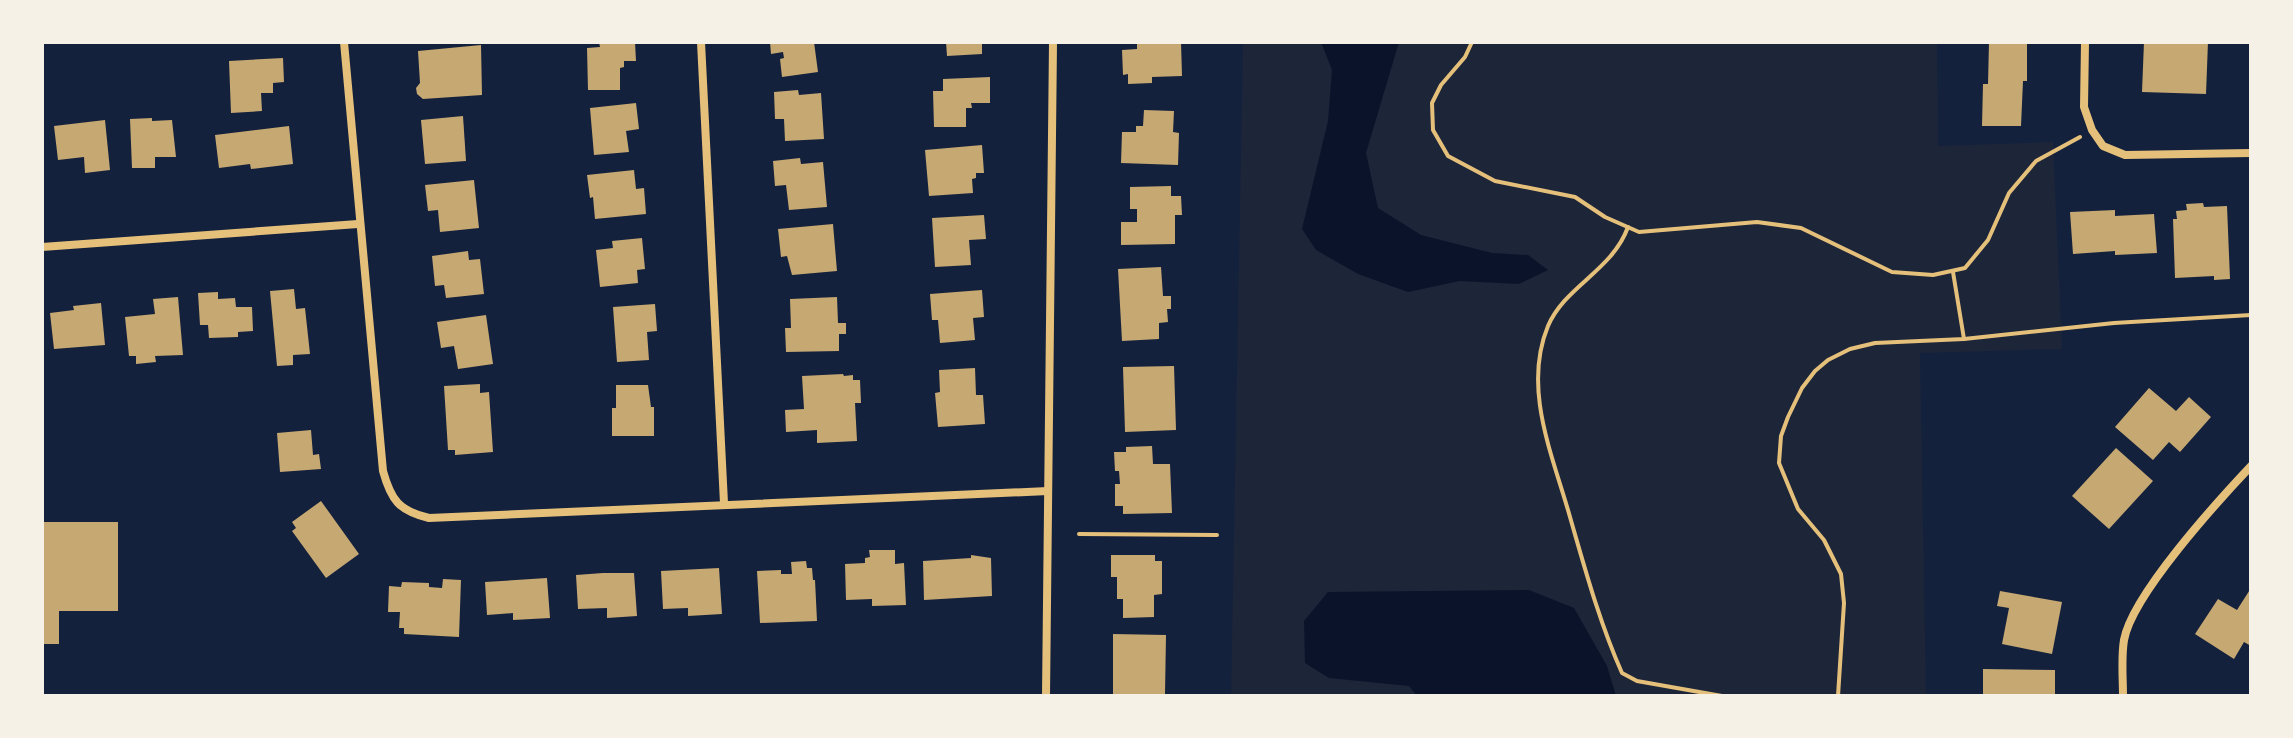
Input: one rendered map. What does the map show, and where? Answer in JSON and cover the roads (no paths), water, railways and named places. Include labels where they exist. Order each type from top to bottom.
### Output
[{"type":"street","points":[[344,42],[358,224],[383,471],[388,489],[397,503],[413,514],[429,518],[1048,491]]},
{"type":"street","points":[[701,42],[724,503]]},
{"type":"street","points":[[1046,696],[1053,42]]},
{"type":"street","points":[[2085,42],[2084,107],[2092,130],[2103,146],[2125,155],[2251,153]]},
{"type":"street","points":[[42,247],[358,224]]},
{"type":"street","points":[[2123,696],[2124,639],[2134,612],[2164,569],[2251,466]]}]
